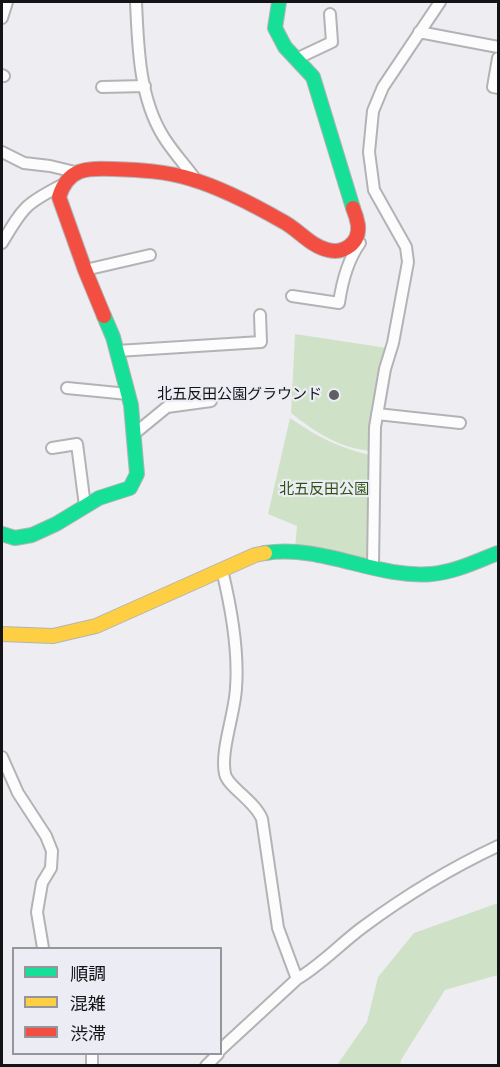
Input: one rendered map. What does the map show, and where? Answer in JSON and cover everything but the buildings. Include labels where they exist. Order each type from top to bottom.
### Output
[{"type":"street","points":[[2,18],[7,2]]},
{"type":"street","points":[[136,2],[138,38],[148,103],[163,135],[196,180]]},
{"type":"street","points":[[2,152],[24,163],[75,172],[87,169],[136,171],[196,180],[284,222],[316,246],[336,251],[346,249],[354,242],[359,233],[359,227],[313,77],[285,46],[275,28],[279,2]]},
{"type":"street","points":[[373,566],[375,427],[408,262],[406,247],[374,190],[369,152],[373,111],[383,87],[419,32],[432,6],[440,2]]},
{"type":"street","points":[[296,59],[332,42],[330,14]]},
{"type":"street","points":[[419,32],[498,47]]},
{"type":"street","points":[[498,58],[493,87],[498,88]]},
{"type":"street","points":[[102,87],[145,86]]},
{"type":"street","points":[[2,243],[20,211],[34,199],[64,184],[75,172]]},
{"type":"street","points":[[2,534],[15,538],[32,535],[99,498],[130,488],[137,474],[128,394],[113,337],[61,206],[59,197],[64,184]]},
{"type":"street","points":[[292,296],[339,303],[352,254],[361,241],[363,230],[359,227]]},
{"type":"street","points":[[85,270],[150,255]]},
{"type":"street","points":[[117,351],[261,342],[260,315]]},
{"type":"street","points":[[67,388],[128,394]]},
{"type":"street","points":[[134,434],[167,407],[211,401]]},
{"type":"street","points":[[377,414],[460,423]]},
{"type":"street","points":[[52,448],[77,444],[85,506]]},
{"type":"street","points":[[2,634],[52,636],[96,626],[255,555],[282,551],[424,574],[452,569],[498,553]]},
{"type":"street","points":[[222,570],[232,613],[236,687],[223,759],[225,776],[258,808],[262,819],[278,928],[297,979]]},
{"type":"street","points":[[2,757],[18,793],[46,836],[52,851],[51,868],[42,883],[37,912],[43,947]]},
{"type":"street","points":[[222,1049],[297,979],[361,929],[400,902],[498,846]]},
{"type":"green space","name":"北五反田公園グラウンド","points":[[295,334],[387,348],[378,377],[371,451],[338,443],[309,427],[291,413]]},
{"type":"green space","name":"北五反田公園","points":[[290,418],[328,441],[370,455],[367,558],[295,548],[297,526],[268,514]]},
{"type":"green space","points":[[498,903],[498,975],[445,990],[400,1065],[337,1065],[367,1022],[378,977],[414,933]]},
{"type":"traffic: fast","points":[[279,2],[275,28],[285,47],[313,77],[353,208]]},
{"type":"traffic: fast","points":[[2,534],[15,538],[32,535],[56,524],[99,498],[130,488],[137,474],[131,405],[113,337],[104,316]]},
{"type":"traffic: fast","points":[[265,553],[308,553],[390,572],[411,574],[449,571],[498,553]]},
{"type":"traffic: slow","points":[[2,634],[53,636],[96,626],[255,555],[265,553]]},
{"type":"traffic: jam","points":[[104,316],[59,197],[67,180],[79,172],[94,169],[143,170],[191,179],[249,203],[288,224],[315,245],[334,251],[345,249],[354,242],[358,225],[353,208]]},
{"type":"place","name":"北五反田公園グラウンド","points":[[334,395]]}]
